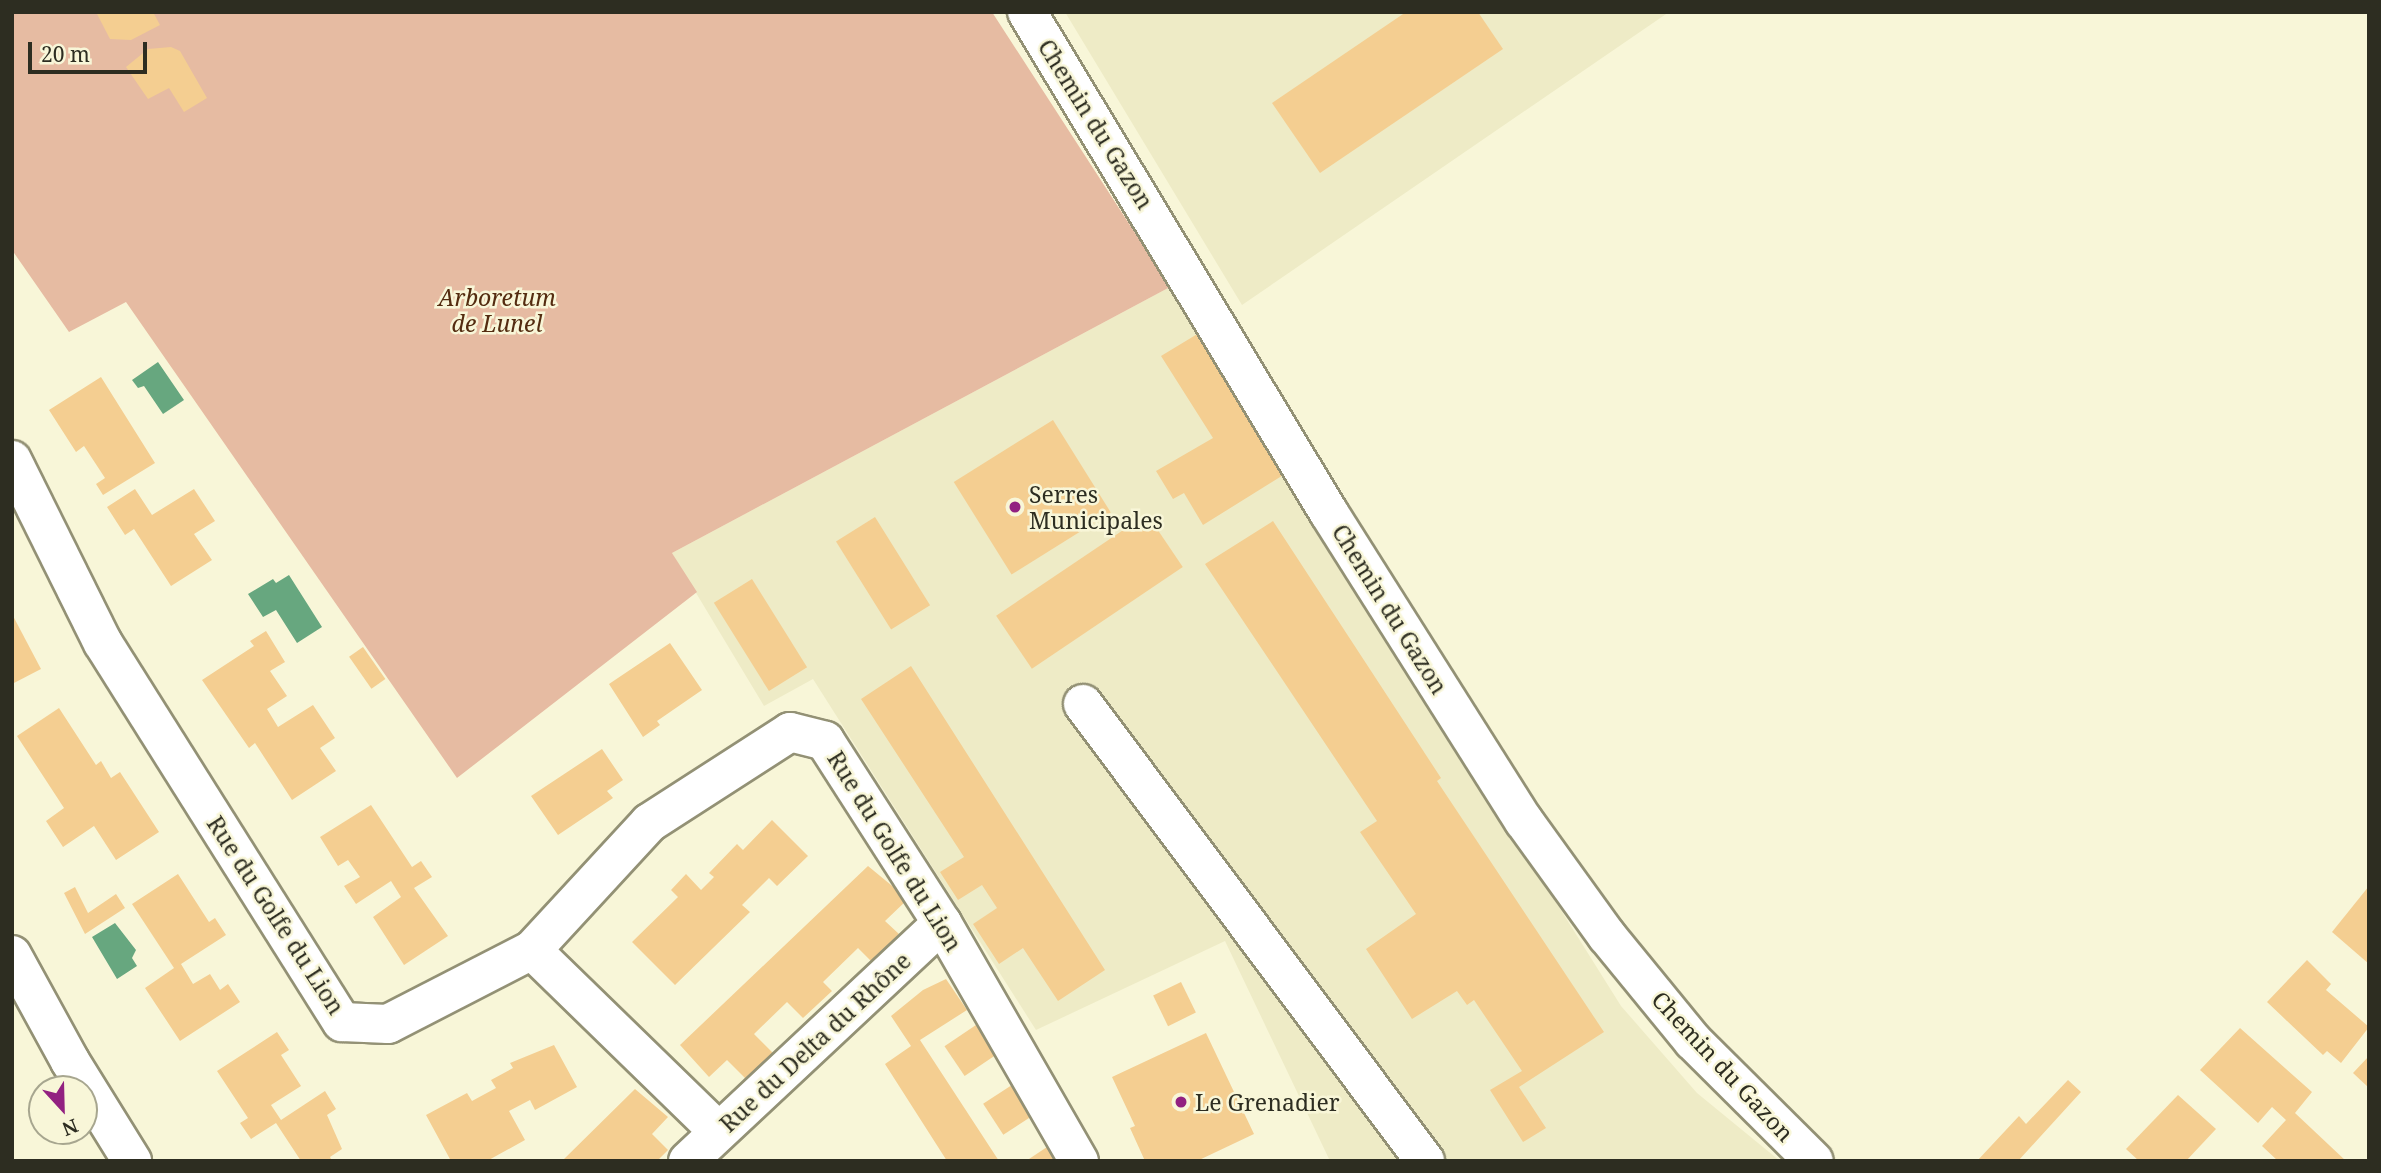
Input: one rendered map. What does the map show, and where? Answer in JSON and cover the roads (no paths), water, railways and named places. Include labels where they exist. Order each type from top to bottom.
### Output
[{"type":"street","name":"Chemin du Gazon","points":[[1027,12],[1329,513],[1524,821],[1607,936],[1693,1041],[1814,1161]]},
{"type":"street","name":"Rue du Golfe du Lion","points":[[12,460],[103,643],[342,1022],[388,1024],[531,950],[649,823],[790,733],[825,741],[942,923],[1079,1161]]},
{"type":"street","points":[[1083,704],[1425,1161]]},
{"type":"street","name":"Rue du Delta du Rhône","points":[[688,1161],[942,923]]},
{"type":"street","points":[[531,950],[718,1131]]},
{"type":"street","points":[[12,955],[70,1061],[132,1161]]},
{"type":"place","name":"Serres Municipales","points":[[1015,507]]},
{"type":"place","name":"Le Grenadier","points":[[1181,1102]]},
{"type":"park label","name":"Arboretum de Lunel","points":[[497,310]]}]
